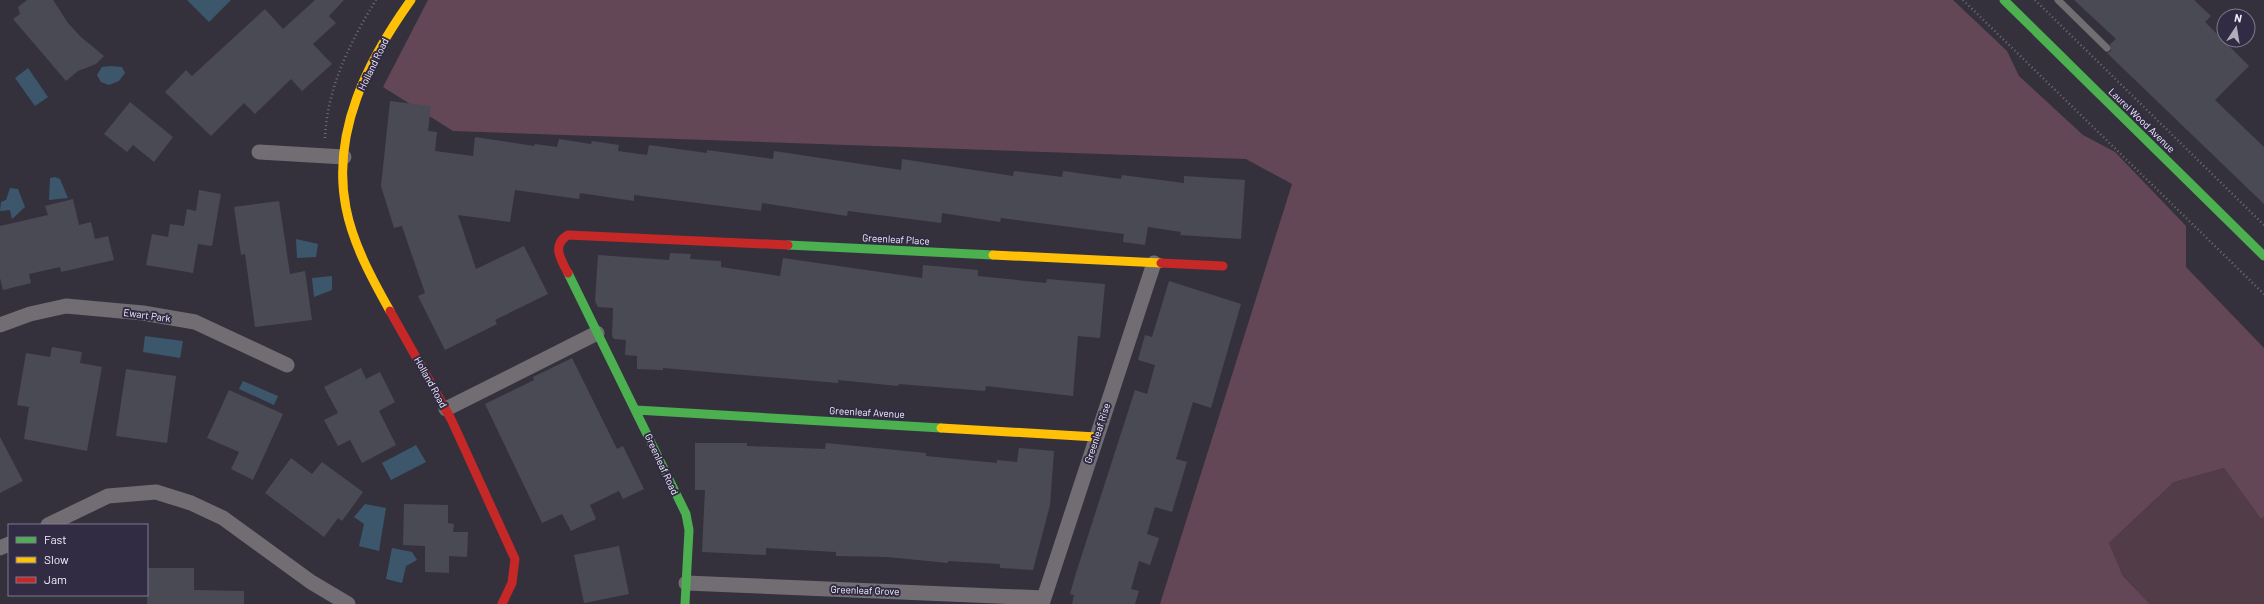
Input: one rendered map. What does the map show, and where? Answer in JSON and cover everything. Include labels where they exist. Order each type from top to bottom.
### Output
[{"type":"street","name":"Holland Road","points":[[411,0],[394,22],[366,75],[351,117],[344,157],[346,209],[366,264],[446,409],[515,559],[515,576],[508,595],[502,604]]},
{"type":"street","name":"Laurel Wood Avenue","points":[[2004,0],[2017,8],[2264,256]]},
{"type":"street","points":[[259,152],[344,157]]},
{"type":"street","name":"Greenleaf Place","points":[[568,235],[1223,266]]},
{"type":"street","name":"Greenleaf Road","points":[[568,235],[558,243],[558,251],[686,514],[689,530],[685,604]]},
{"type":"street","name":"Greenleaf Rise","points":[[1043,601],[1154,262]]},
{"type":"street","name":"Ewart Park","points":[[0,325],[30,314],[66,306],[143,313],[195,322],[287,365]]},
{"type":"street","points":[[446,409],[597,333]]},
{"type":"street","name":"Greenleaf Avenue","points":[[636,410],[1096,437]]},
{"type":"street","points":[[50,524],[108,496],[156,492],[191,503],[223,518],[311,582],[348,604]]},
{"type":"street","name":"Greenleaf Grove","points":[[686,583],[1043,601]]},
{"type":"lane","points":[[2058,0],[2107,48]]},
{"type":"path","points":[[324,156],[326,116],[347,48],[376,0]]},
{"type":"path","points":[[1963,0],[2264,294]]},
{"type":"path","points":[[2035,0],[2264,225]]},
{"type":"shaded area","points":[[428,0],[1953,0],[2007,51],[2019,76],[2083,135],[2115,152],[2186,226],[2186,267],[2264,348],[2264,517],[2261,519],[2224,468],[2174,482],[2109,543],[2123,576],[2150,604],[1160,604],[1292,184],[1246,159],[453,131],[383,87]]},
{"type":"shaded area","points":[[2224,468],[2261,519],[2264,517],[2264,604],[2150,604],[2123,576],[2109,543],[2174,482]]},
{"type":"water","points":[[187,0],[231,0],[209,22]]},
{"type":"water","points":[[102,67],[122,67],[125,73],[119,81],[109,85],[101,82],[97,75]]},
{"type":"water","points":[[28,68],[48,97],[35,106],[15,78]]},
{"type":"water","points":[[55,177],[60,179],[68,198],[49,200],[50,178]]},
{"type":"water","points":[[10,188],[18,189],[25,207],[12,219],[10,210],[0,211],[1,202],[6,200]]},
{"type":"water","points":[[296,239],[318,244],[316,257],[297,258]]},
{"type":"water","points":[[332,276],[332,290],[314,297],[312,278]]},
{"type":"water","points":[[145,336],[183,341],[180,358],[143,352]]},
{"type":"water","points":[[243,381],[278,396],[274,405],[239,389]]},
{"type":"water","points":[[416,445],[426,462],[391,480],[382,463]]},
{"type":"water","points":[[365,504],[386,508],[379,551],[359,546],[364,524],[354,517]]},
{"type":"water","points":[[392,548],[412,552],[417,560],[406,566],[402,583],[386,579]]},
{"type":"building","points":[[27,0],[53,0],[68,23],[81,37],[104,56],[96,64],[78,71],[66,81],[13,19],[20,14],[18,7]]},
{"type":"building","points":[[315,0],[344,0],[329,16],[336,23],[313,44],[332,64],[302,91],[291,79],[255,114],[244,103],[211,136],[165,92],[186,70],[192,76],[265,9],[283,29]]},
{"type":"building","points":[[2074,0],[2194,0],[2211,16],[2205,22],[2216,33],[2216,48],[2231,48],[2249,66],[2215,100],[2264,147],[2264,204],[2107,53],[2111,51],[2110,44],[2116,39]]},
{"type":"building","points":[[390,101],[431,106],[428,131],[437,132],[435,151],[473,156],[475,137],[534,146],[535,144],[557,147],[559,139],[591,144],[592,141],[619,145],[618,151],[647,155],[649,145],[707,153],[707,150],[773,159],[774,151],[901,170],[902,159],[1013,176],[1014,171],[1062,177],[1063,171],[1121,179],[1122,175],[1184,183],[1184,176],[1245,180],[1241,239],[1180,235],[1181,232],[1148,227],[1145,245],[1123,242],[1124,234],[1001,218],[1000,222],[942,213],[941,223],[848,211],[847,216],[762,203],[761,211],[634,195],[634,201],[580,193],[579,199],[515,190],[510,222],[458,215],[476,269],[524,246],[548,294],[495,320],[497,324],[445,350],[418,296],[425,293],[402,226],[394,228],[381,186]]},
{"type":"building","points":[[130,102],[173,137],[154,162],[133,145],[127,152],[104,134]]},
{"type":"building","points":[[199,190],[221,194],[212,246],[198,244],[193,273],[146,265],[152,234],[168,237],[170,224],[184,226],[187,209],[196,211]]},
{"type":"building","points":[[73,199],[79,225],[91,222],[95,239],[108,236],[114,260],[61,272],[60,267],[29,274],[31,283],[3,290],[0,278],[0,226],[48,215],[45,206]]},
{"type":"building","points":[[279,201],[290,274],[305,271],[312,320],[255,327],[245,254],[241,255],[234,207]]},
{"type":"building","points":[[670,253],[691,254],[690,259],[721,261],[721,267],[780,276],[783,258],[922,278],[923,265],[978,270],[978,276],[1046,283],[1047,279],[1105,284],[1100,338],[1078,336],[1073,396],[986,386],[985,391],[899,384],[898,386],[838,380],[838,383],[663,368],[663,370],[637,369],[637,356],[625,355],[626,340],[614,339],[612,336],[613,308],[598,307],[595,301],[598,255],[669,260]]},
{"type":"building","points":[[1169,281],[1241,304],[1211,408],[1193,402],[1176,459],[1187,462],[1172,512],[1155,507],[1147,534],[1159,538],[1150,565],[1139,561],[1131,589],[1139,591],[1135,604],[1072,604],[1074,595],[1070,594],[1076,573],[1135,390],[1147,394],[1155,365],[1138,360],[1145,335],[1152,337]]},
{"type":"building","points":[[52,347],[82,352],[80,363],[102,367],[87,451],[24,439],[29,407],[17,405],[26,353],[50,357]]},
{"type":"building","points":[[572,358],[617,449],[623,446],[644,489],[623,499],[619,491],[590,505],[596,519],[571,531],[562,514],[542,523],[485,404],[534,380],[533,377]]},
{"type":"building","points":[[361,368],[366,379],[380,372],[395,402],[379,411],[396,445],[362,463],[350,440],[338,446],[324,420],[338,413],[324,387]]},
{"type":"building","points":[[126,369],[176,376],[167,443],[116,436]]},
{"type":"building","points":[[229,390],[283,414],[253,480],[231,469],[239,452],[207,438]]},
{"type":"building","points":[[0,437],[23,481],[0,493]]},
{"type":"building","points":[[695,443],[747,443],[747,446],[825,449],[826,443],[926,453],[926,456],[997,463],[997,460],[1017,462],[1019,448],[1054,451],[1050,505],[1033,570],[1000,568],[1000,564],[948,561],[948,563],[887,557],[836,556],[836,552],[766,548],[766,555],[702,552],[705,490],[695,490]]},
{"type":"building","points":[[291,458],[312,474],[322,462],[363,492],[342,521],[338,518],[324,537],[265,493]]},
{"type":"building","points":[[404,504],[448,505],[448,523],[454,524],[453,532],[468,532],[467,557],[449,556],[449,573],[425,572],[425,546],[403,545]]},
{"type":"building","points":[[619,546],[629,594],[584,603],[574,555]]},
{"type":"building","points":[[148,568],[194,568],[194,590],[244,591],[244,604],[147,604]]},
{"type":"traffic: fast","points":[[2004,0],[2264,256]]},
{"type":"traffic: fast","points":[[788,245],[993,255]]},
{"type":"traffic: fast","points":[[568,273],[686,514],[689,530],[685,604]]},
{"type":"traffic: fast","points":[[636,410],[941,428]]},
{"type":"traffic: slow","points":[[390,311],[364,261],[353,235],[346,208],[343,180],[344,152],[349,125],[357,98],[368,72],[395,23],[411,0]]},
{"type":"traffic: slow","points":[[993,255],[1161,263]]},
{"type":"traffic: slow","points":[[941,428],[1096,437]]},
{"type":"traffic: jam","points":[[568,273],[559,253],[560,243],[568,235],[788,245]]},
{"type":"traffic: jam","points":[[1161,263],[1223,266]]},
{"type":"traffic: jam","points":[[390,311],[451,419],[515,559],[512,583],[502,604]]}]
